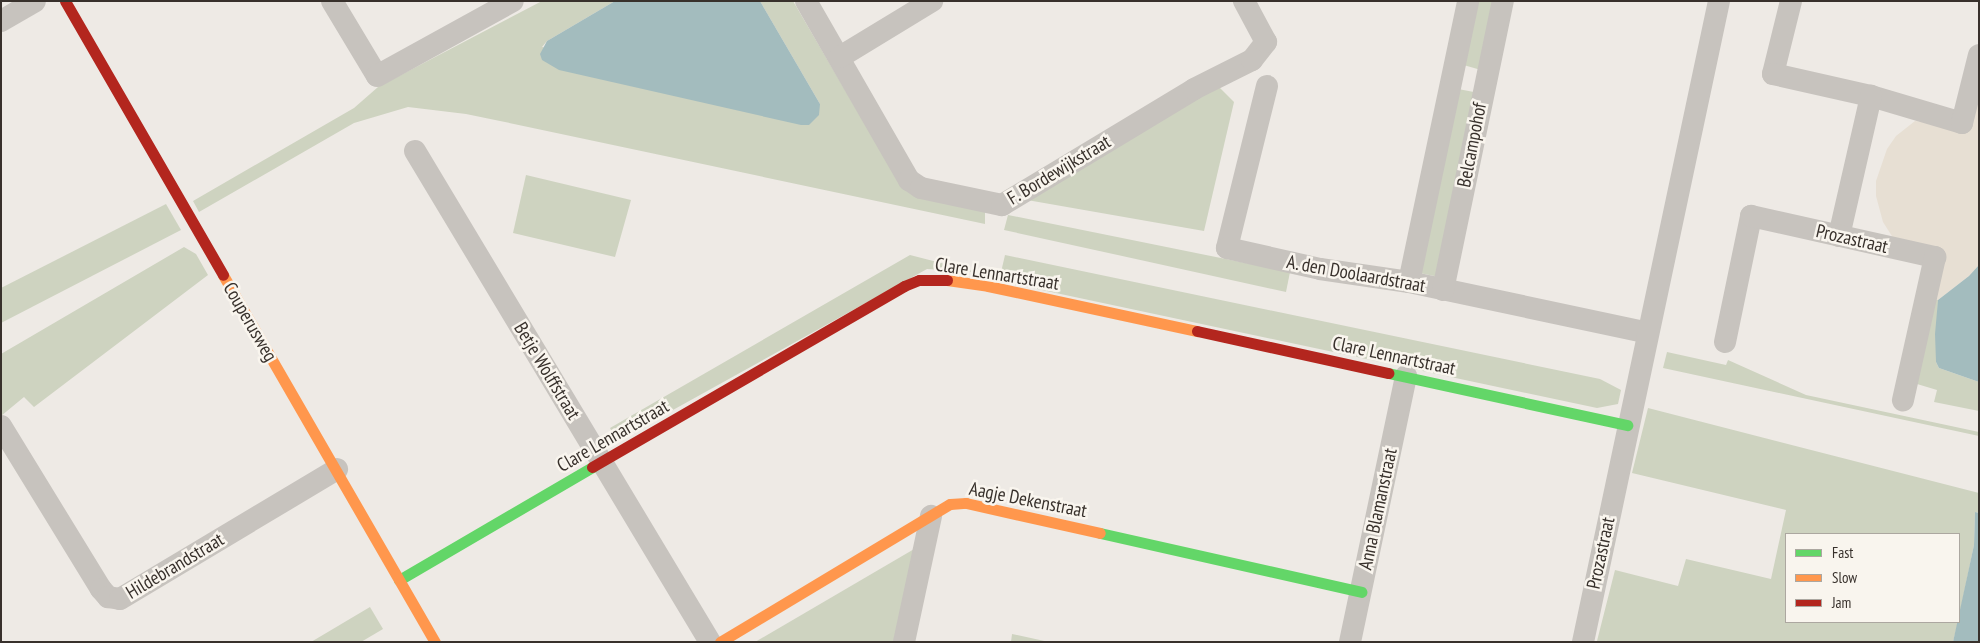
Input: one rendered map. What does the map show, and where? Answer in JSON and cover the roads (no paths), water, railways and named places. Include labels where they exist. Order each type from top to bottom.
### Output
[{"type":"street","points":[[1,21],[35,1]]},
{"type":"street","name":"Couperusweg","points":[[65,1],[435,642]]},
{"type":"street","points":[[332,1],[377,76],[512,1]]},
{"type":"street","name":"F. Bordewijkstraat","points":[[806,1],[840,57],[909,180],[921,188],[1002,205],[1194,89],[1252,60],[1266,42],[1244,1]]},
{"type":"street","points":[[840,57],[932,1]]},
{"type":"street","name":"Belcampohof","points":[[1409,282],[1468,1]]},
{"type":"street","name":"Belcampohof","points":[[1443,290],[1503,1]]},
{"type":"street","points":[[1648,333],[1719,1]]},
{"type":"street","points":[[1791,1],[1773,74],[1871,96],[1962,122],[1979,55]]},
{"type":"street","name":"A. den Doolaardstraat","points":[[1267,86],[1227,248],[1320,269],[1409,282],[1648,333]]},
{"type":"street","points":[[1839,236],[1871,96]]},
{"type":"street","name":"Betje Wolffstraat","points":[[415,151],[710,642]]},
{"type":"street","name":"Prozastraat","points":[[1725,342],[1751,216],[1935,257],[1903,400]]},
{"type":"street","name":"Clare Lennartstraat","points":[[399,580],[602,464],[904,286],[919,280],[939,279],[988,286],[1628,425]]},
{"type":"street","name":"Prozastraat","points":[[1583,642],[1648,333]]},
{"type":"street","name":"Anna Blamanstraat","points":[[1350,642],[1406,376]]},
{"type":"street","name":"Hildebrandstraat","points":[[1,426],[100,589],[108,597],[120,599],[337,470]]},
{"type":"street","name":"Aagje Dekenstraat","points":[[720,642],[950,504],[966,503],[1361,592]]},
{"type":"street","points":[[904,642],[931,516]]},
{"type":"water","points":[[615,1],[760,1],[820,104],[819,115],[809,125],[801,125],[559,70],[542,60],[540,54],[547,41]]},
{"type":"water","points":[[1979,265],[1979,382],[1939,368],[1936,362],[1935,334],[1938,300],[1969,276]]},
{"type":"water","points":[[1975,512],[1979,513],[1979,642],[1953,642],[1957,623],[1960,623],[1960,610],[1974,545]]}]
